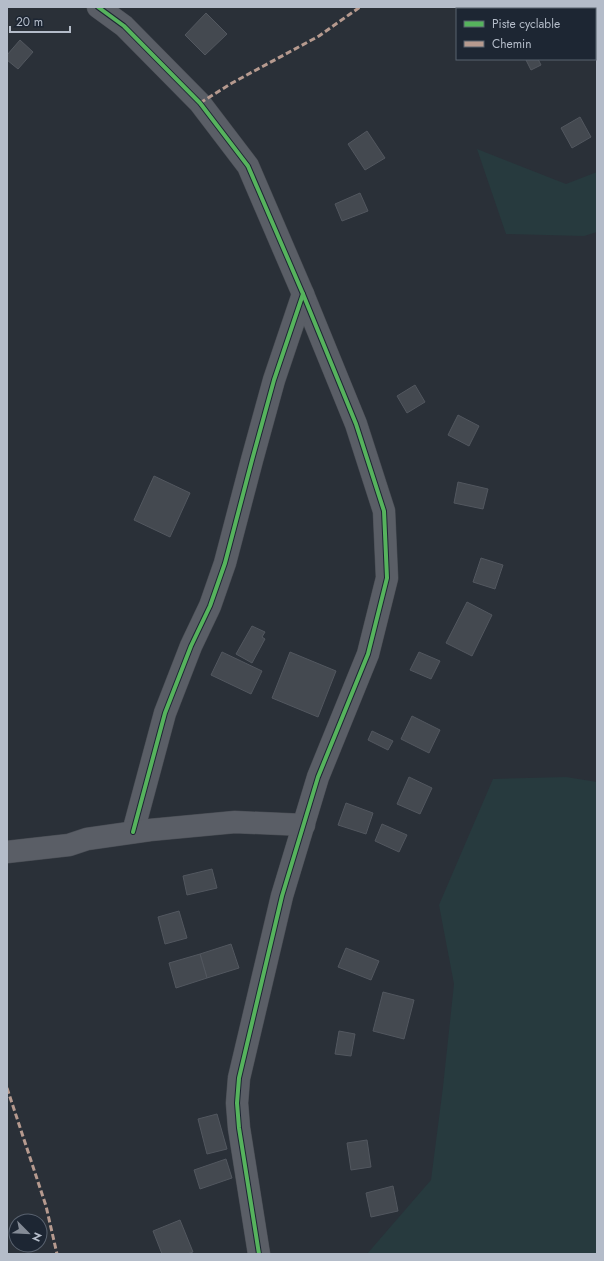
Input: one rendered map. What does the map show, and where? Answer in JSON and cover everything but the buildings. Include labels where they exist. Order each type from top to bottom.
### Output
[{"type":"street","points":[[98,7],[124,26],[200,104],[248,166],[303,294],[356,424],[384,511],[387,578],[368,654],[318,776],[282,896],[239,1078],[237,1103],[239,1128],[259,1254]]},
{"type":"street","points":[[133,832],[165,713],[191,646],[210,606],[225,563],[274,380],[303,294]]},
{"type":"street","points":[[7,852],[69,845],[87,839],[133,832],[235,822],[304,825]]},
{"type":"green space","points":[[477,149],[566,184],[597,172],[597,232],[584,236],[506,234]]},
{"type":"green space","points":[[566,777],[597,782],[597,1254],[367,1254],[431,1180],[454,984],[439,905],[493,779]]},
{"type":"marked path","points":[[200,103],[232,83],[319,36],[360,7]]},
{"type":"marked path","points":[[7,1088],[46,1206],[57,1254]]},
{"type":"cycle path","points":[[98,7],[124,26],[200,103],[248,166],[303,294],[356,424],[384,511],[387,578],[368,654],[318,777],[282,896],[239,1078],[237,1103],[239,1128],[259,1254]]},
{"type":"cycle path","points":[[133,832],[165,713],[191,646],[210,606],[225,563],[274,380],[303,294]]}]
